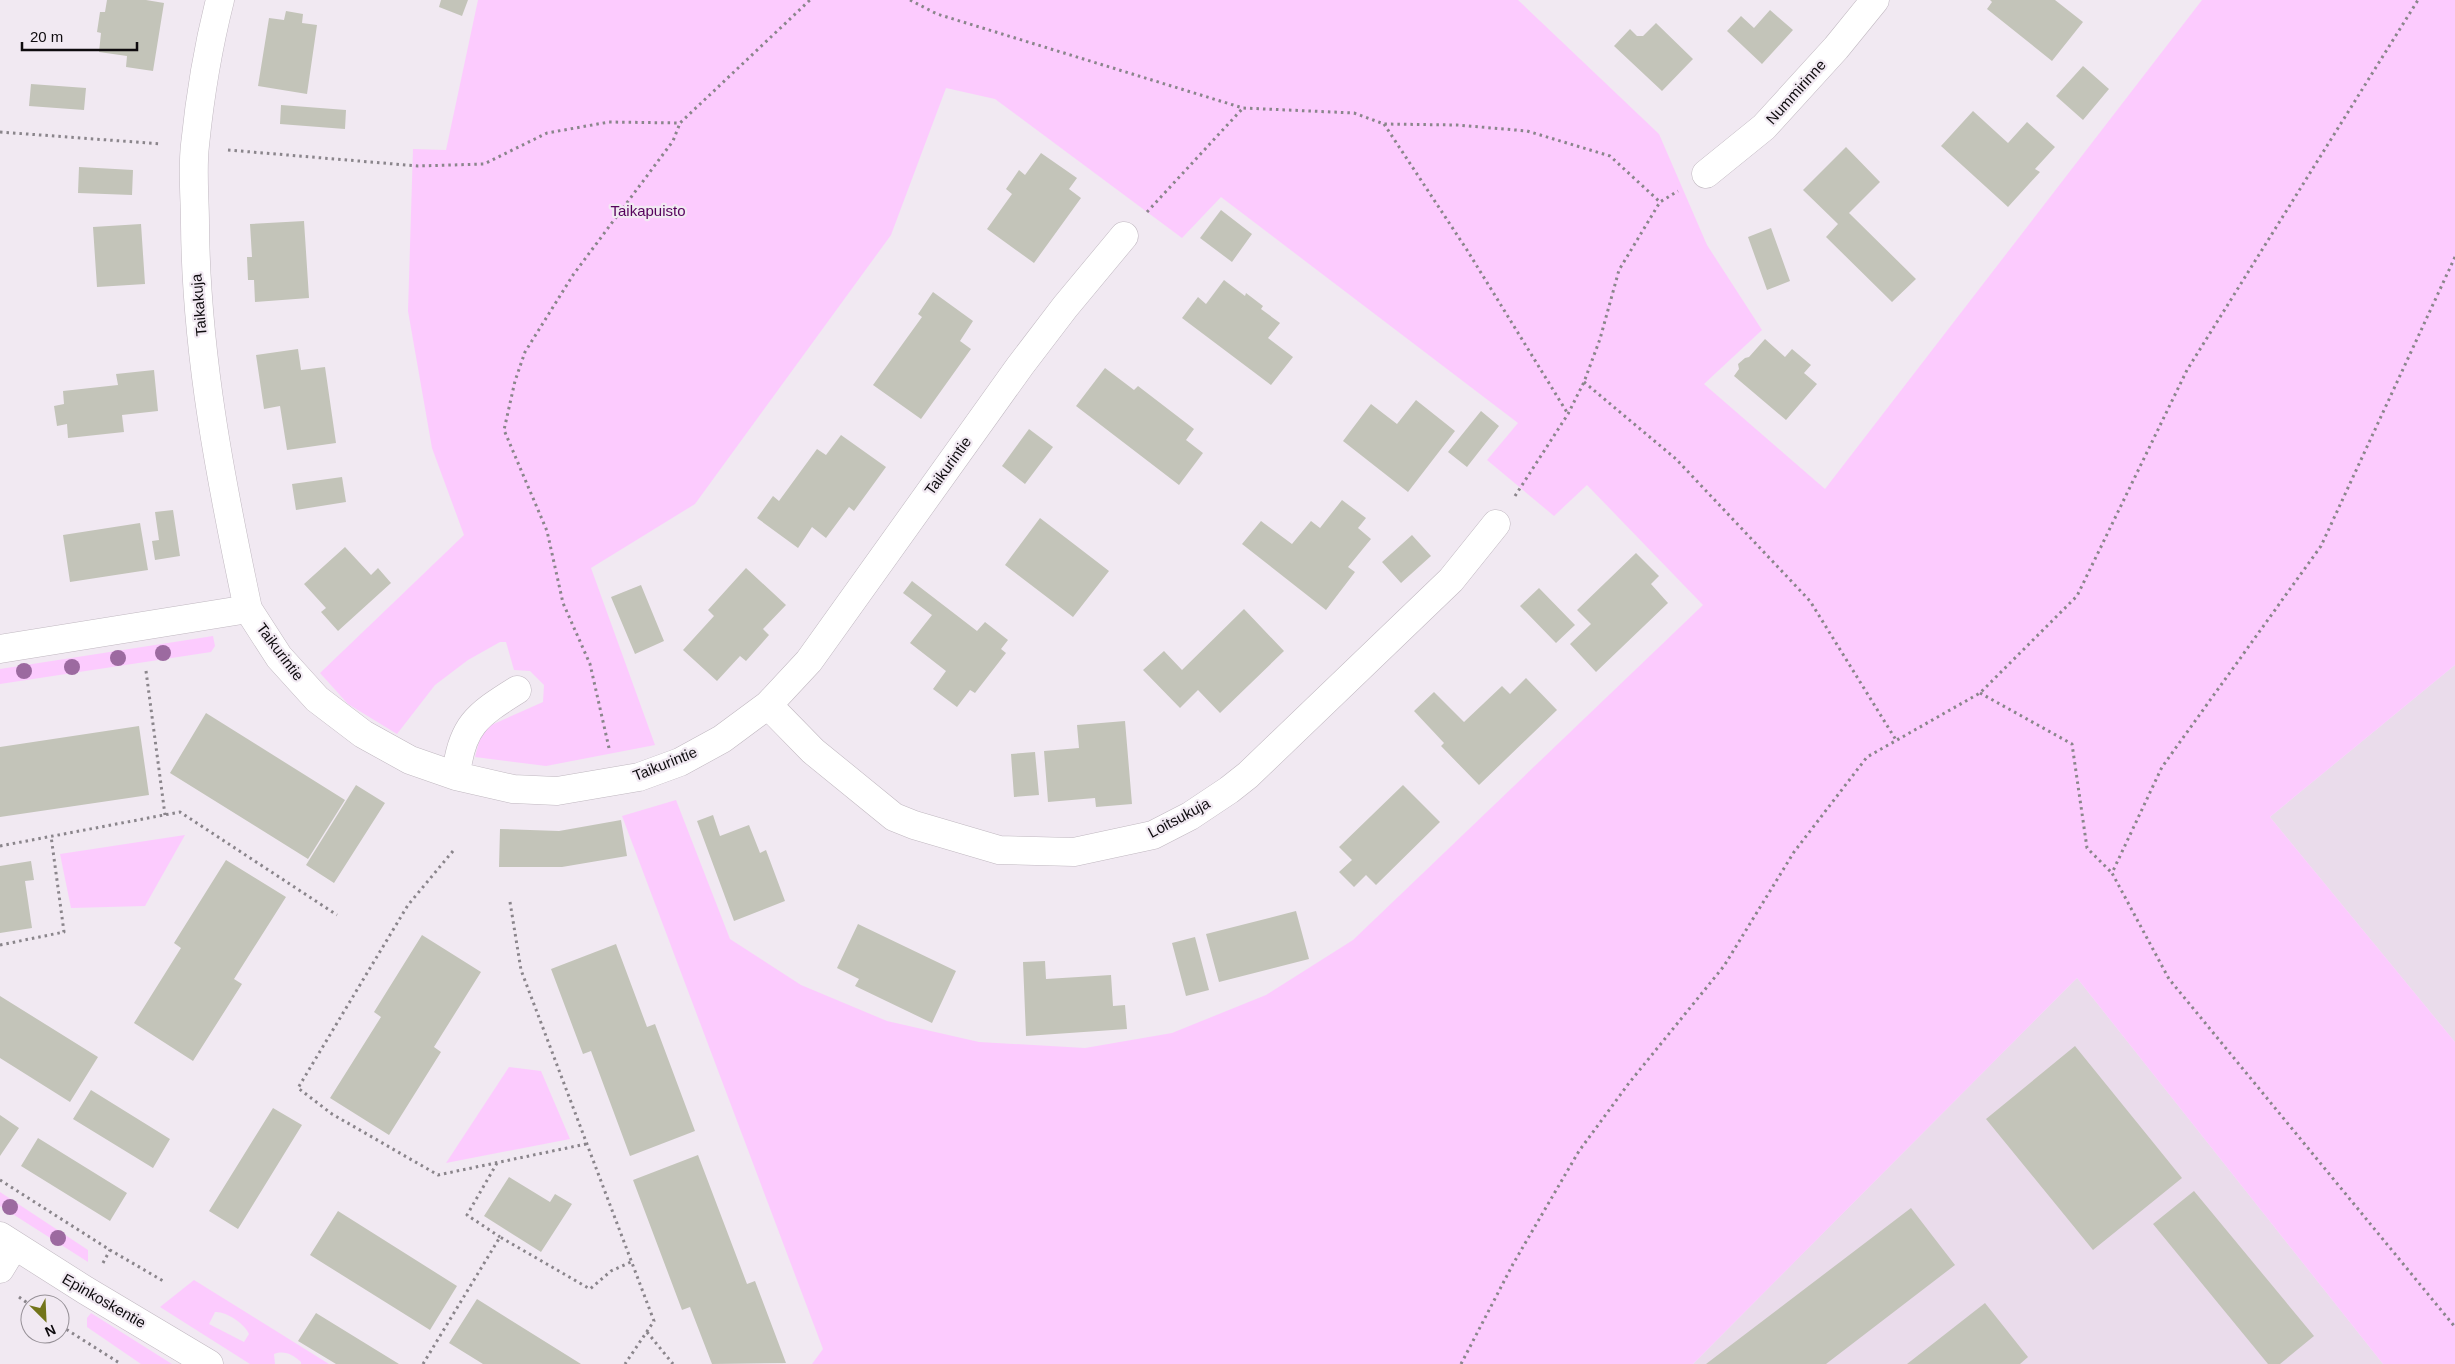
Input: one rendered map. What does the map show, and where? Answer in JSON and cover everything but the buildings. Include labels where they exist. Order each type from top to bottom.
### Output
[{"type":"street","name":"Taikakuja","points":[[220,0],[213,28],[194,147],[195,262],[201,337],[219,464],[248,609]]},
{"type":"street","name":"Nummirinne","points":[[1706,174],[1764,127],[1836,48],[1875,0]]},
{"type":"street","name":"Taikurintie","points":[[0,649],[248,609],[279,657],[317,699],[363,734],[410,760],[456,776],[513,789],[557,790],[639,777],[680,762],[722,739],[768,705],[810,661],[1015,374],[1065,307],[1124,236]]},
{"type":"street","name":"Loitsukuja","points":[[768,705],[813,751],[844,778],[901,820],[999,850],[1074,852],[1109,846],[1153,835],[1190,816],[1248,775],[1451,580],[1496,524]]},
{"type":"street","points":[[456,776],[466,730],[484,711],[517,690]]},
{"type":"street","points":[[0,1269],[7,1241]]},
{"type":"street","name":"Epinkoskentie","points":[[7,1241],[209,1364]]},
{"type":"path","points":[[610,756],[590,664],[564,603],[547,531],[504,430],[515,381],[525,352],[573,275],[673,141],[680,123],[810,0]]},
{"type":"path","points":[[910,0],[937,14],[1242,108],[1354,113],[1384,124],[1528,130],[1610,156],[1660,202]]},
{"type":"path","points":[[1461,1364],[1513,1264],[1579,1151],[1630,1083],[1724,966],[1794,852],[1867,757],[1980,693],[2077,596],[2187,370],[2418,0]]},
{"type":"path","points":[[1124,236],[1242,108]]},
{"type":"path","points":[[418,166],[484,164],[547,133],[609,122],[680,123]]},
{"type":"path","points":[[1384,124],[1467,250],[1568,414]]},
{"type":"path","points":[[1496,524],[1568,414],[1584,382],[1600,339],[1619,270],[1660,202],[1706,174]]},
{"type":"path","points":[[2112,873],[2162,767],[2321,546],[2455,257]]},
{"type":"path","points":[[1584,382],[1676,459],[1810,601],[1896,740]]},
{"type":"path","points":[[146,671],[165,816]]},
{"type":"path","points":[[1980,693],[2072,744],[2087,848],[2112,873],[2169,979],[2455,1327]]},
{"type":"path","points":[[0,846],[180,812],[336,915]]},
{"type":"path","points":[[0,945],[64,932],[51,836]]},
{"type":"path","points":[[453,851],[408,905],[298,1088],[332,1114],[438,1175],[586,1144]]},
{"type":"path","points":[[510,902],[520,970],[654,1321],[625,1364]]},
{"type":"path","points":[[497,1163],[468,1215],[590,1289],[611,1270],[631,1262]]},
{"type":"path","points":[[0,1180],[110,1250],[165,1282]]},
{"type":"path","points":[[423,1364],[500,1236]]},
{"type":"path","points":[[70,1332],[120,1364]]},
{"type":"path","points":[[647,1332],[674,1364]]},
{"type":"shaded area","points":[[2455,665],[2455,1042],[2270,817]]},
{"type":"shaded area","points":[[2077,978],[2383,1364],[1693,1364]]},
{"type":"green space","name":"Taikapuisto","points":[[478,0],[1518,0],[1659,134],[1707,245],[1762,330],[1704,384],[1825,489],[2202,0],[2455,0],[2455,665],[2270,817],[2455,1042],[2455,1364],[2383,1364],[2077,978],[1693,1364],[812,1364],[823,1349],[622,816],[676,800],[730,939],[801,985],[887,1021],[979,1042],[1085,1048],[1172,1033],[1266,995],[1353,940],[1703,605],[1587,485],[1554,516],[1487,460],[1518,423],[1221,197],[1182,238],[995,99],[946,88],[891,235],[695,504],[591,568],[655,745],[546,766],[475,757],[480,738],[489,726],[543,702],[544,685],[530,671],[514,670],[506,642],[500,642],[468,660],[435,685],[397,734],[348,704],[320,673],[464,535],[432,448],[408,311],[413,149],[446,150]]},
{"type":"green space","points":[[213,636],[215,646],[211,652],[0,684],[0,669]]},
{"type":"green space","points":[[185,835],[145,906],[71,908],[60,854]]},
{"type":"green space","points":[[509,1067],[541,1071],[570,1139],[446,1163]]},
{"type":"green space","points":[[0,1192],[88,1250],[88,1262],[0,1206]]},
{"type":"green space","points":[[194,1280],[329,1364],[301,1364],[292,1355],[282,1353],[274,1354],[275,1364],[250,1364],[160,1307]],"holes":[[[215,1312],[235,1319],[244,1326],[249,1334],[244,1342],[209,1324]]]},
{"type":"green space","points":[[91,1313],[172,1364],[141,1364],[87,1327],[87,1318]]}]
